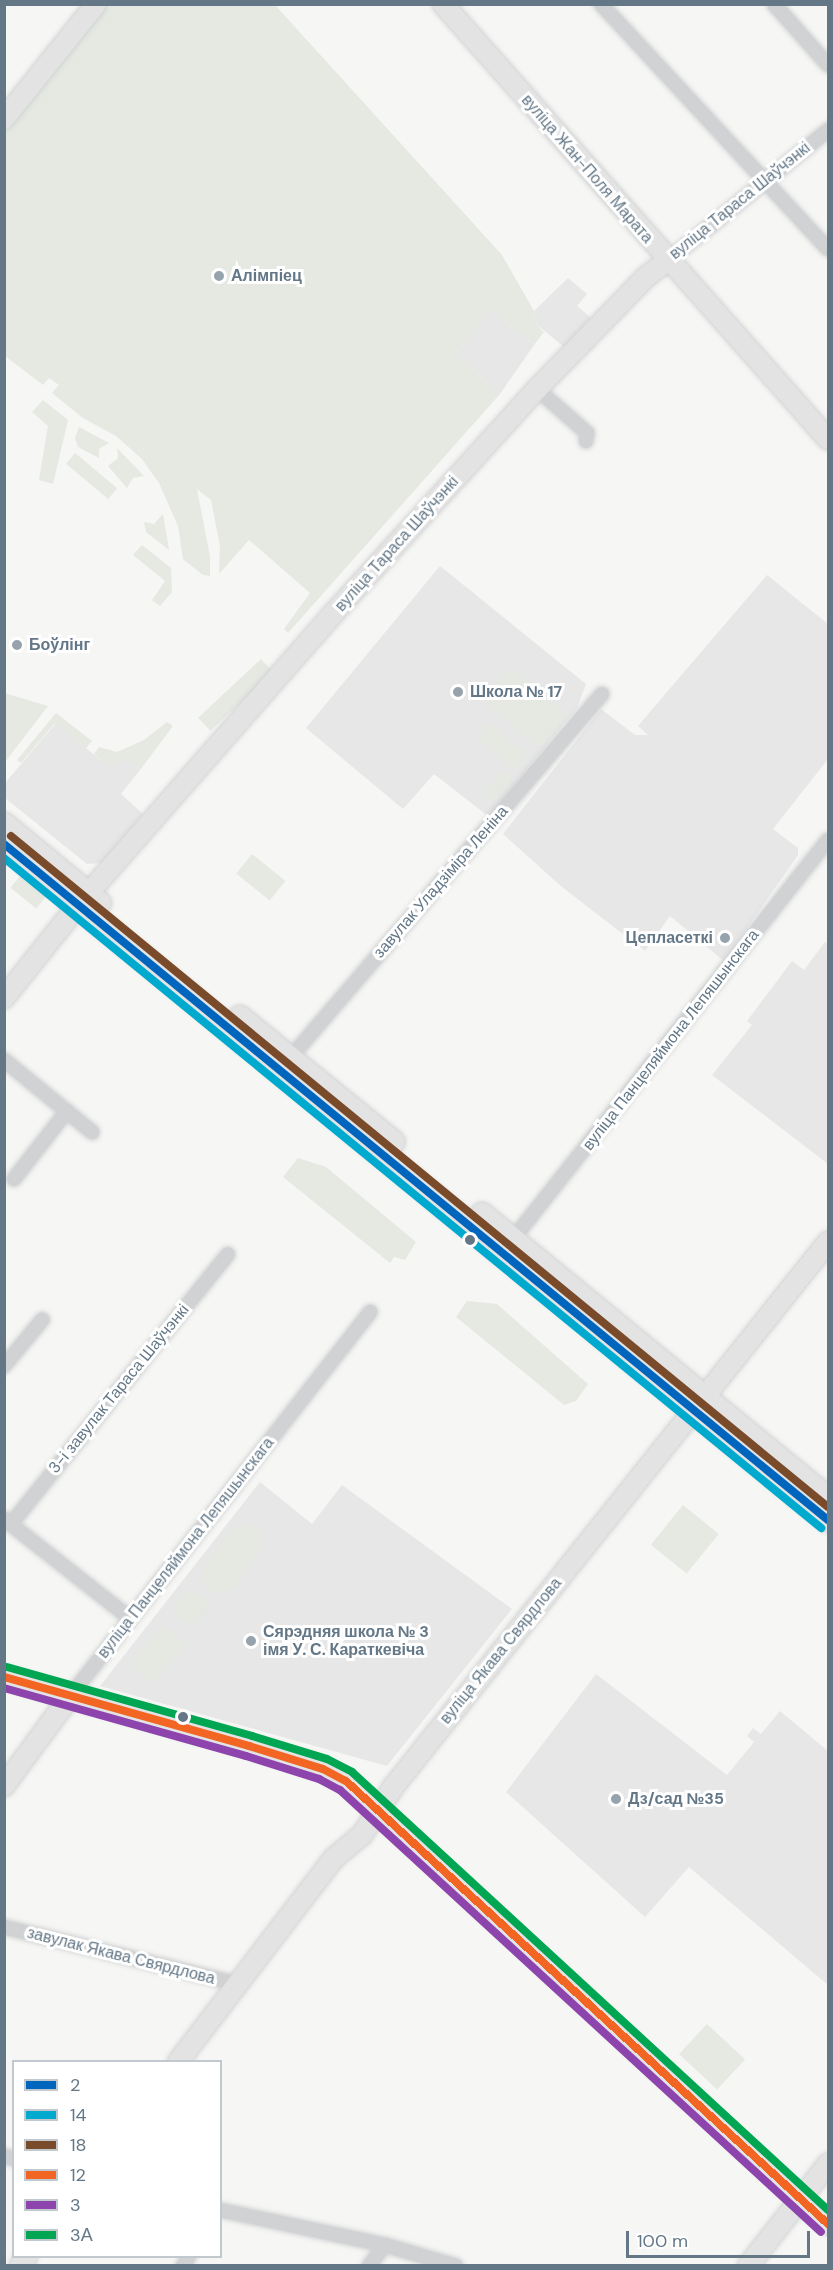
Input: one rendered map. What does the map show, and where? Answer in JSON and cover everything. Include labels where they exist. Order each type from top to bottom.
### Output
[{"type":"main road","points":[[4,824],[83,899],[701,1404],[828,1498]]},
{"type":"main road","points":[[4,844],[83,899]]},
{"type":"main road","points":[[285,1064],[513,1239],[701,1404],[828,1520]]},
{"type":"street","name":"вуліца Жан-Поля Марата","points":[[443,4],[667,261],[828,439]]},
{"type":"street","points":[[601,4],[828,249]]},
{"type":"street","points":[[774,4],[828,65]]},
{"type":"street","points":[[6,115],[92,6]]},
{"type":"street","name":"вуліца Тараса Шаўчэнкі","points":[[4,998],[83,899],[537,389],[646,277],[767,182],[828,130]]},
{"type":"street","points":[[537,389],[587,433],[586,441]]},
{"type":"street","name":"завулак Уладзіміра Леніна","points":[[285,1064],[602,694]]},
{"type":"street","name":"вуліца Панцеляймона Лепяшынскага","points":[[513,1239],[828,840]]},
{"type":"street","points":[[4,1060],[92,1132]]},
{"type":"street","points":[[14,1179],[67,1111]]},
{"type":"street","name":"вуліца Якава Свярдлова","points":[[179,2060],[333,1859],[362,1835],[379,1808],[828,1242]]},
{"type":"street","name":"3-і завулак Тараса Шаўчэнкі","points":[[8,1522],[228,1254]]},
{"type":"street","name":"вуліца Панцеляймона Лепяшынскага","points":[[4,1786],[130,1618],[370,1312]]},
{"type":"street","points":[[4,1366],[42,1320]]},
{"type":"street","points":[[8,1522],[130,1618]]},
{"type":"street","points":[[4,1677],[323,1769],[346,1781],[379,1808],[828,2224]]},
{"type":"street","name":"завулак Якава Свярдлова","points":[[4,1927],[237,1984]]},
{"type":"street","points":[[748,2265],[828,2164]]},
{"type":"street","points":[[222,2211],[385,2245],[456,2265]]},
{"type":"street","points":[[369,2265],[385,2245]]},
{"type":"shaded area","points":[[103,4],[275,5],[502,255],[534,311],[535,323],[544,332],[534,345],[490,309],[455,354],[500,394],[288,633],[284,629],[310,593],[249,540],[219,574],[220,546],[211,500],[197,489],[210,557],[210,576],[203,575],[183,559],[178,526],[159,483],[142,459],[116,436],[83,418],[52,393],[59,385],[49,378],[43,385],[5,356],[5,132]]},
{"type":"shaded area","points":[[568,278],[587,294],[577,306],[591,318],[564,347],[535,323],[534,311]]},
{"type":"shaded area","points":[[490,309],[534,345],[500,394],[455,354]]},
{"type":"shaded area","points":[[43,400],[68,420],[53,484],[39,480],[48,426],[32,412]]},
{"type":"shaded area","points":[[79,427],[109,443],[99,449],[99,458],[78,447],[75,438]]},
{"type":"shaded area","points":[[117,448],[144,476],[133,478],[127,488],[108,466],[118,458]]},
{"type":"shaded area","points":[[75,453],[117,488],[108,499],[66,464]]},
{"type":"shaded area","points":[[163,514],[169,550],[146,532],[144,522],[154,524]]},
{"type":"shaded area","points":[[142,545],[171,568],[172,592],[160,606],[152,600],[165,581],[133,555]]},
{"type":"shaded area","name":"Школа № 17","points":[[440,566],[586,684],[577,708],[488,816],[434,774],[403,809],[306,728]]},
{"type":"shaded area","points":[[767,575],[828,624],[828,759],[773,829],[798,848],[798,855],[724,961],[670,916],[645,951],[562,887],[503,834],[601,709],[635,735],[648,735],[638,726]]},
{"type":"shaded area","points":[[261,659],[273,672],[210,731],[198,718]]},
{"type":"shaded area","points":[[511,667],[567,716],[539,748],[483,699]]},
{"type":"shaded area","points":[[4,693],[48,706],[5,762],[4,762]]},
{"type":"shaded area","points":[[56,713],[92,741],[86,748],[55,723],[21,763],[17,760]]},
{"type":"shaded area","points":[[167,722],[173,726],[140,770],[125,758],[110,768],[94,754],[99,747],[117,752],[144,740]]},
{"type":"shaded area","points":[[56,723],[109,767],[125,758],[140,770],[121,794],[143,814],[101,863],[87,864],[5,798],[5,783]]},
{"type":"shaded area","points":[[490,723],[527,755],[515,769],[478,737]]},
{"type":"shaded area","points":[[502,771],[512,780],[492,802],[482,793]]},
{"type":"shaded area","points":[[252,854],[285,881],[270,900],[236,873]]},
{"type":"shaded area","points":[[20,876],[46,897],[36,908],[11,888]]},
{"type":"shaded area","points":[[825,942],[828,944],[828,1164],[712,1075],[752,1025],[747,1021],[792,961],[804,970]]},
{"type":"shaded area","points":[[298,1158],[326,1167],[416,1242],[405,1260],[394,1257],[390,1263],[283,1177]]},
{"type":"shaded area","points":[[467,1301],[497,1304],[588,1384],[576,1401],[564,1405],[456,1317]]},
{"type":"shaded area","name":"Сярэдняя школа № 3 імя У. С. Караткевіча","points":[[260,1482],[312,1524],[342,1485],[512,1609],[387,1766],[100,1686]]},
{"type":"shaded area","points":[[683,1505],[719,1534],[687,1574],[651,1545]]},
{"type":"shaded area","points":[[251,1524],[262,1532],[262,1550],[231,1589],[221,1593],[211,1591],[202,1581],[203,1567],[234,1528]]},
{"type":"shaded area","points":[[191,1587],[211,1603],[192,1627],[171,1611]]},
{"type":"shaded area","points":[[161,1625],[185,1643],[154,1684],[130,1666]]},
{"type":"shaded area","points":[[596,1674],[727,1775],[754,1742],[747,1736],[753,1728],[761,1734],[780,1711],[828,1751],[828,1985],[689,1867],[645,1917],[506,1792]]},
{"type":"shaded area","points":[[707,2024],[745,2059],[717,2089],[679,2054]]},
{"type":"transit line","name":"18","points":[[11,836],[828,1507]]},
{"type":"transit line","name":"2","points":[[4,844],[828,1520]]},
{"type":"transit line","name":"14","points":[[4,858],[821,1528]]},
{"type":"transit line","name":"3А","points":[[7,1667],[252,1736],[327,1759],[352,1772],[828,2210]]},
{"type":"transit line","name":"12","points":[[4,1677],[249,1746],[323,1769],[346,1781],[828,2224]]},
{"type":"transit line","name":"3","points":[[4,1688],[246,1756],[319,1779],[340,1790],[821,2232]]},
{"type":"place","name":"Алімпіец","points":[[219,276]]},
{"type":"place","name":"Боўлінг","points":[[17,645]]},
{"type":"place","name":"Школа № 17","points":[[458,692]]},
{"type":"place","name":"Цепласеткі","points":[[725,938]]},
{"type":"place","name":"Сярэдняя школа № 3 імя У. С. Караткевіча","points":[[251,1641]]},
{"type":"place","name":"Дз/сад №35","points":[[616,1799]]}]
